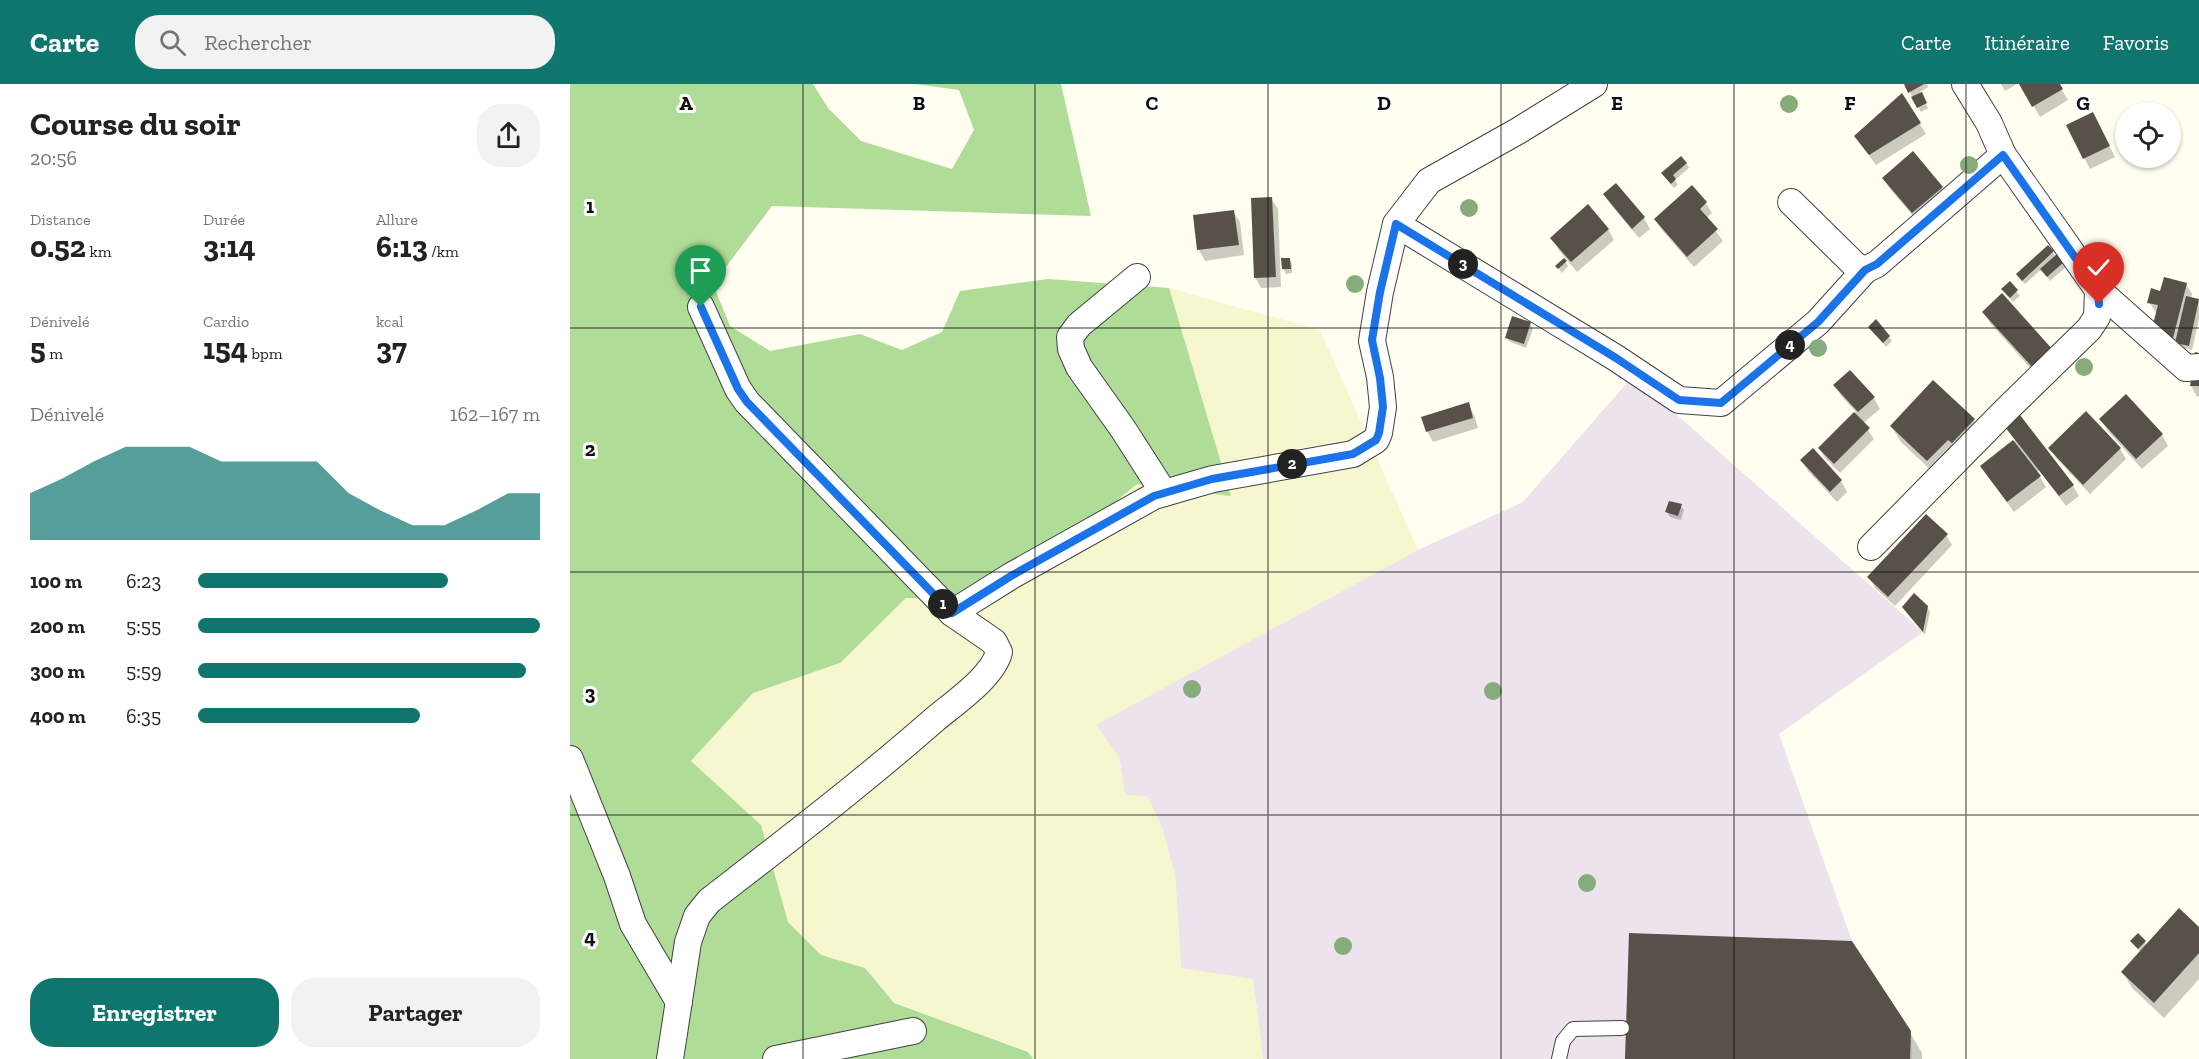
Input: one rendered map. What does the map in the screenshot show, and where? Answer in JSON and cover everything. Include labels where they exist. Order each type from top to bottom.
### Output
[{"type":"street","points":[[952,613],[1011,576],[1138,503],[1212,479],[1353,454],[1376,440],[1383,407],[1372,340],[1380,292],[1396,224],[1429,181],[1518,132],[1594,84]]},
{"type":"street","points":[[1965,84],[1989,123],[2003,155],[2098,290],[2186,368],[2199,367]]},
{"type":"street","points":[[1396,224],[1616,358],[1679,400],[1721,403],[1818,322],[1865,270],[1877,264],[2003,155]]},
{"type":"street","points":[[1791,202],[1856,266],[1865,270]]},
{"type":"street","points":[[1137,277],[1079,326],[1070,337],[1071,349],[1079,368],[1123,429],[1164,494]]},
{"type":"street","points":[[1872,547],[2089,329],[2097,317],[2098,290]]},
{"type":"street","points":[[670,1059],[688,942],[697,915],[709,901],[872,774],[974,686],[996,663],[999,652],[994,642],[952,613],[747,402],[738,389],[701,307]]},
{"type":"street","points":[[570,759],[617,876],[633,924],[679,1002]]},
{"type":"street","points":[[776,1059],[913,1031]]},
{"type":"lane","points":[[1559,1059],[1563,1041],[1573,1029],[1622,1028]]},
{"type":"shaded area","points":[[1633,376],[1923,632],[1779,734],[1852,941],[1911,1031],[1912,1059],[1263,1059],[1253,979],[1181,969],[1175,874],[1125,795],[1119,757],[1095,724],[1418,550],[1523,502]]},
{"type":"green space","points":[[570,84],[813,84],[828,108],[861,141],[952,169],[974,130],[959,90],[915,84],[1061,84],[1091,216],[772,206],[713,284],[730,326],[770,351],[860,334],[902,350],[942,332],[960,291],[1048,279],[1169,288],[1231,496],[1137,484],[999,598],[906,598],[840,663],[753,693],[691,761],[761,825],[788,922],[821,955],[865,968],[894,1003],[1028,1052],[1033,1059],[570,1059]]},
{"type":"green space","points":[[1169,288],[1320,330],[1418,550],[1096,725],[1119,757],[1125,795],[1147,796],[1162,827],[1175,874],[1181,968],[1253,979],[1263,1059],[1033,1059],[1028,1051],[894,1003],[865,968],[821,955],[788,922],[761,825],[691,761],[753,693],[840,663],[906,598],[999,598],[1137,484],[1231,495]]},
{"type":"building","points":[[1904,84],[1924,84],[1908,93]]},
{"type":"building","points":[[2019,84],[2060,84],[2063,89],[2032,107]]},
{"type":"building","points":[[1922,92],[1927,103],[1917,108],[1911,97]]},
{"type":"building","points":[[1902,93],[1921,123],[1869,155],[1854,136]]},
{"type":"building","points":[[2093,112],[2110,146],[2083,159],[2066,125]]},
{"type":"building","points":[[1913,151],[1943,187],[1912,213],[1882,178]]},
{"type":"building","points":[[1681,156],[1687,163],[1673,175],[1676,179],[1671,184],[1661,173]]},
{"type":"building","points":[[1616,183],[1645,217],[1632,229],[1603,194]]},
{"type":"building","points":[[1692,185],[1707,202],[1700,209],[1718,229],[1687,257],[1654,219]]},
{"type":"building","points":[[1272,197],[1276,277],[1254,278],[1251,198]]},
{"type":"building","points":[[1588,204],[1609,229],[1571,262],[1550,238]]},
{"type":"building","points":[[1234,210],[1239,245],[1197,250],[1193,215]]},
{"type":"building","points":[[2048,245],[2054,251],[2022,281],[2016,274]]},
{"type":"building","points":[[2057,254],[2064,262],[2047,277],[2040,269]]},
{"type":"building","points":[[1281,258],[1290,258],[1291,269],[1282,269]]},
{"type":"building","points":[[1564,258],[1567,261],[1558,269],[1555,266]]},
{"type":"building","points":[[2164,277],[2187,283],[2171,346],[2153,324],[2158,305],[2147,303],[2151,288],[2160,291]]},
{"type":"building","points":[[2010,281],[2018,290],[2010,298],[2001,289]]},
{"type":"building","points":[[2002,293],[2054,351],[2034,369],[1982,312]]},
{"type":"building","points":[[2186,296],[2199,299],[2189,346],[2175,343]]},
{"type":"building","points":[[1512,316],[1531,322],[1524,344],[1505,338]]},
{"type":"building","points":[[1876,319],[1890,336],[1883,343],[1868,327]]},
{"type":"building","points":[[2195,352],[2199,353],[2199,386],[2190,386]]},
{"type":"building","points":[[1850,370],[1875,397],[1858,412],[1833,385]]},
{"type":"building","points":[[1933,380],[1975,419],[1952,443],[1948,440],[1927,461],[1890,426]]},
{"type":"building","points":[[2126,394],[2163,434],[2136,459],[2099,419]]},
{"type":"building","points":[[1469,402],[1473,418],[1426,432],[1421,417]]},
{"type":"building","points":[[2086,411],[2121,448],[2083,485],[2048,448]]},
{"type":"building","points":[[1854,412],[1870,428],[1834,464],[1818,448]]},
{"type":"building","points":[[2020,415],[2074,485],[2059,496],[2005,427]]},
{"type":"building","points":[[2013,440],[2041,476],[2007,502],[1980,466]]},
{"type":"building","points":[[1813,448],[1842,480],[1830,492],[1800,460]]},
{"type":"building","points":[[1669,501],[1682,504],[1678,516],[1665,512]]},
{"type":"building","points":[[1926,514],[1948,534],[1888,597],[1867,577]]},
{"type":"building","points":[[1914,593],[1928,606],[1923,632],[1902,607]]},
{"type":"building","points":[[2179,908],[2199,927],[2199,953],[2154,1003],[2121,972]]},
{"type":"building","points":[[1629,933],[1852,941],[1911,1031],[1910,1059],[1625,1059]]},
{"type":"building","points":[[2138,933],[2146,941],[2138,949],[2130,941]]},
{"type":"route","points":[[701,307],[738,389],[747,402],[952,613],[1011,576],[1154,496],[1212,479],[1353,454],[1376,440],[1383,407],[1372,340],[1380,292],[1396,224],[1616,358],[1679,400],[1721,403],[1818,322],[1865,270],[1877,264],[2003,155],[2098,290],[2099,304]]}]
